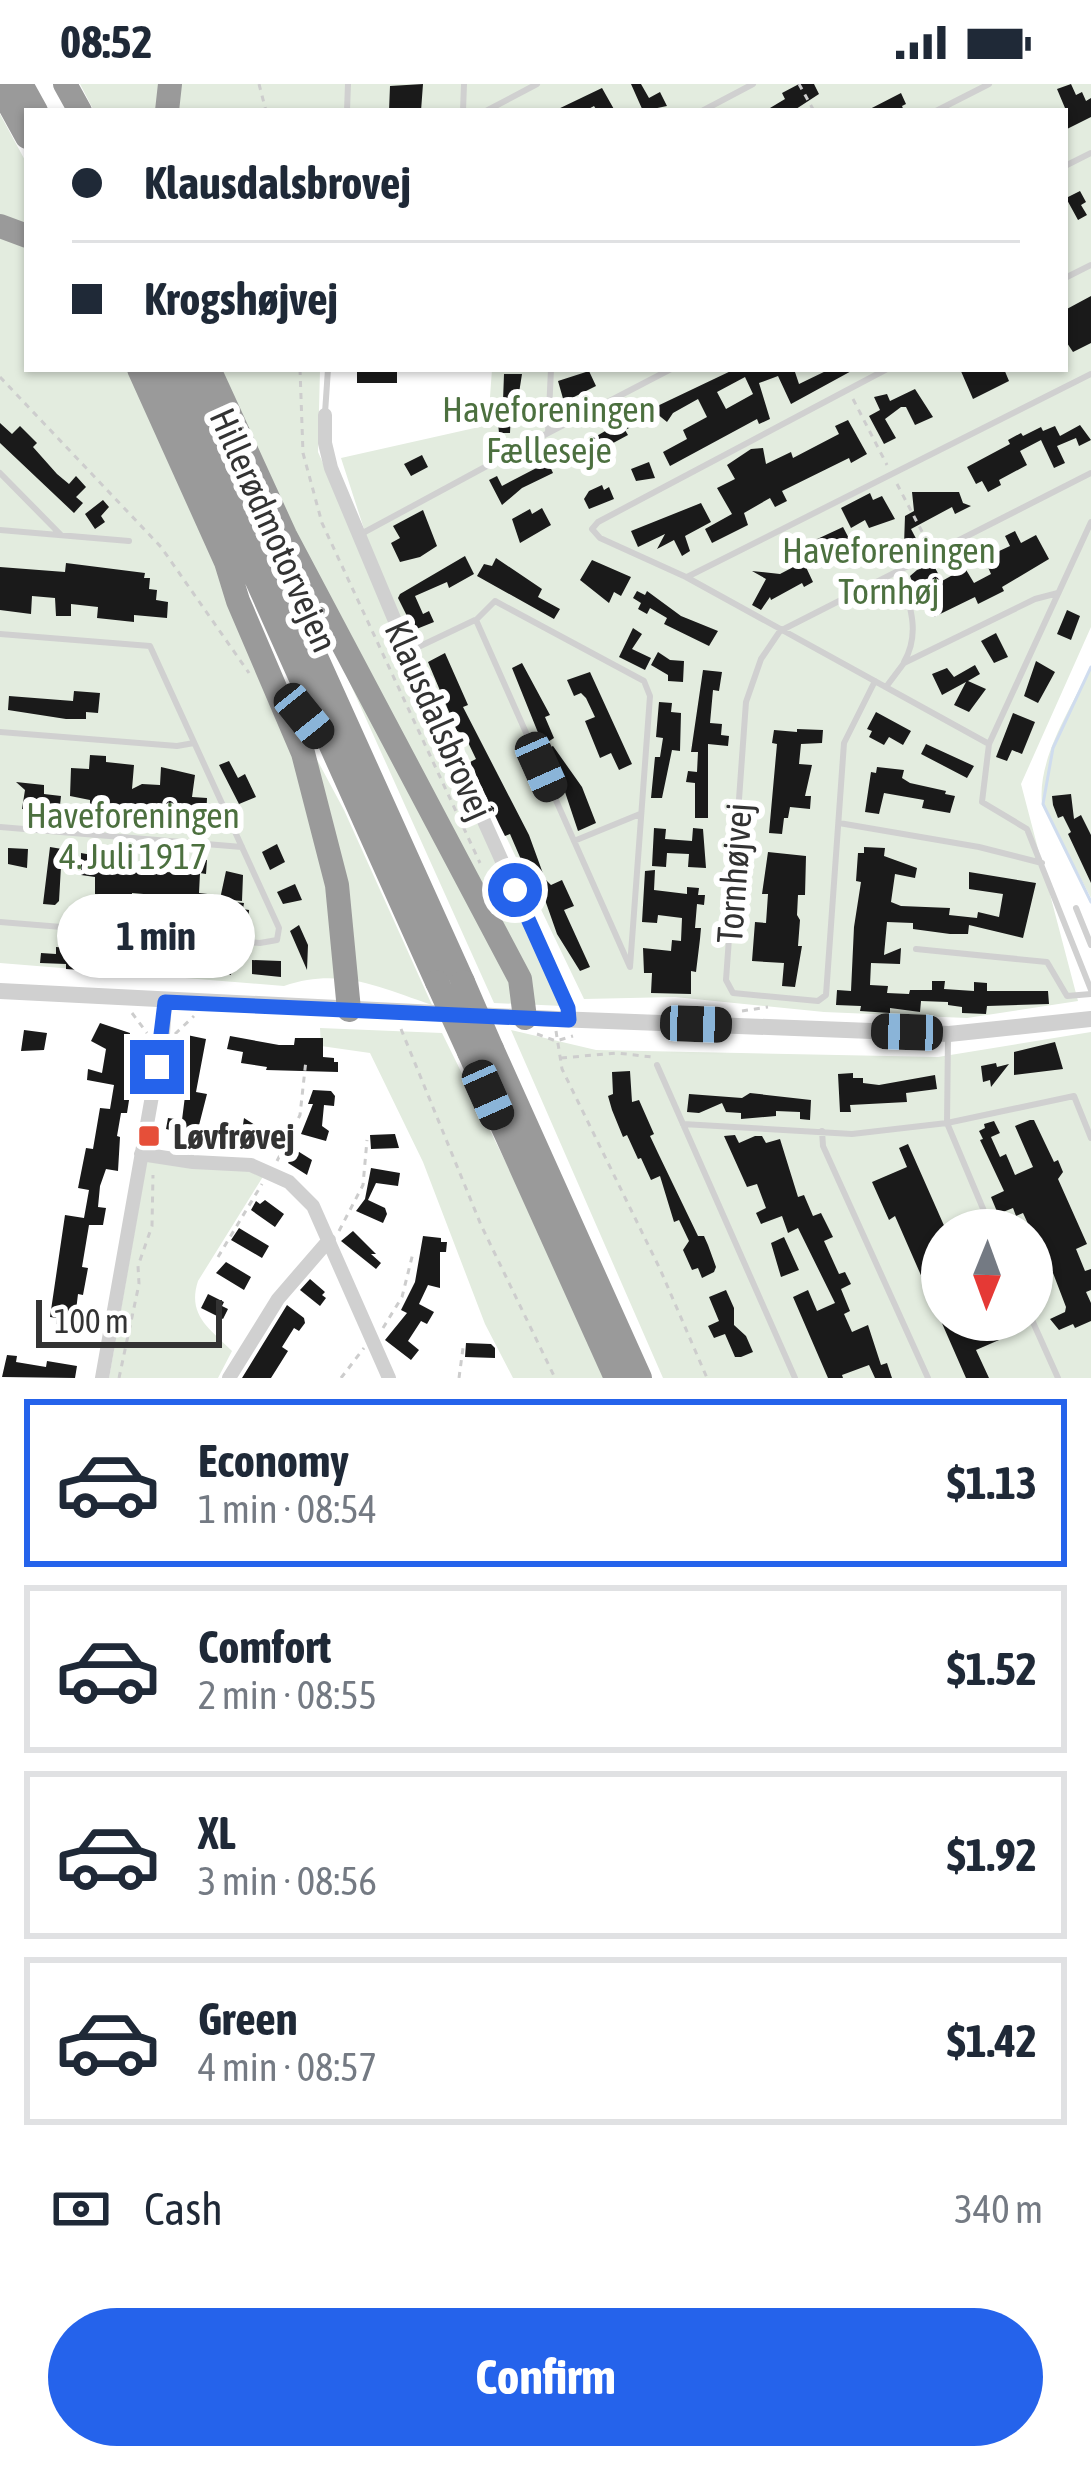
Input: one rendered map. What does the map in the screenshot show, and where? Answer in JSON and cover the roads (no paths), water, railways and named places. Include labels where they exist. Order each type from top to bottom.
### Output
[{"type":"highway","points":[[0,88],[24,132]]},
{"type":"highway","points":[[141,372],[226,562],[303,754],[325,828],[344,933],[349,1010]]},
{"type":"highway","name":"Hillerødmotorvejen","points":[[163,372],[335,754],[640,1378]]},
{"type":"highway","name":"Hillerødmotorvejen","points":[[187,372],[374,787],[450,982]]},
{"type":"highway","points":[[210,372],[285,536],[520,980],[525,1018]]},
{"type":"highway","points":[[285,536],[366,737],[374,787]]},
{"type":"highway","points":[[226,562],[304,716],[335,754]]},
{"type":"highway","name":"Hillerødmotorvejen","points":[[481,1050],[616,1378]]},
{"type":"street","name":"Klausdalsbrovej","points":[[325,416],[332,468],[408,652],[568,1008],[562,1025]]},
{"type":"street","points":[[0,992],[525,1018],[562,1025],[949,1034],[1091,1019]]},
{"type":"street","points":[[102,1378],[147,1154],[165,1002]]},
{"type":"street","points":[[147,1154],[251,1165],[289,1182],[313,1206],[389,1378]]},
{"type":"street","points":[[229,1378],[278,1299],[329,1240]]},
{"type":"lane","points":[[492,108],[537,84]]},
{"type":"lane","points":[[708,108],[753,84]]},
{"type":"lane","points":[[942,108],[989,84]]},
{"type":"lane","points":[[325,416],[328,372]]},
{"type":"lane","points":[[548,434],[550,372]]},
{"type":"lane","points":[[646,372],[650,380]]},
{"type":"lane","points":[[359,536],[665,372]]},
{"type":"lane","points":[[881,372],[592,529],[600,538],[686,577],[988,744]]},
{"type":"lane","points":[[686,577],[1091,374]]},
{"type":"lane","points":[[0,473],[61,535]]},
{"type":"lane","points":[[780,631],[1091,473]]},
{"type":"lane","points":[[916,949],[1048,962],[1067,996],[1091,992],[1027,829],[982,802],[982,770],[988,744],[1091,522]]},
{"type":"lane","points":[[0,530],[130,541]]},
{"type":"lane","points":[[886,687],[914,645],[899,568]]},
{"type":"lane","points":[[904,663],[1035,599],[1058,593]]},
{"type":"lane","points":[[408,652],[476,620],[495,602],[644,681],[650,696],[630,967],[476,620]]},
{"type":"lane","name":"Tornhøjvej","points":[[780,631],[761,659],[746,703],[726,980],[733,993],[818,1001],[826,994],[839,823]]},
{"type":"lane","points":[[0,634],[150,646],[279,928],[277,940],[260,943],[0,922]]},
{"type":"lane","points":[[875,680],[845,738],[839,823],[956,842],[1043,863]]},
{"type":"lane","points":[[0,731],[176,746],[194,743]]},
{"type":"lane","points":[[574,841],[640,814]]},
{"type":"lane","points":[[0,827],[243,847]]},
{"type":"lane","points":[[1076,908],[1091,945]]},
{"type":"lane","points":[[1070,933],[1083,929]]},
{"type":"lane","points":[[949,1034],[947,1123],[983,1209]]},
{"type":"lane","points":[[657,1065],[795,1378]]},
{"type":"lane","points":[[683,1124],[852,1134],[947,1123],[1074,1096],[1091,1138]]},
{"type":"lane","points":[[822,1131],[823,1146],[928,1378]]},
{"type":"lane","points":[[1041,1341],[1058,1378]]},
{"type":"waterway","points":[[1091,667],[1053,748],[1043,804],[1091,902]]},
{"type":"place","name":"Løvfrøvej","points":[[149,1136]]},
{"type":"park label","name":"Haveforeningen Fælleseje","points":[[549,430]]},
{"type":"park label","name":"Haveforeningen Tornhøj","points":[[889,570]]},
{"type":"park label","name":"Haveforeningen 4. Juli 1917","points":[[133,836]]}]
